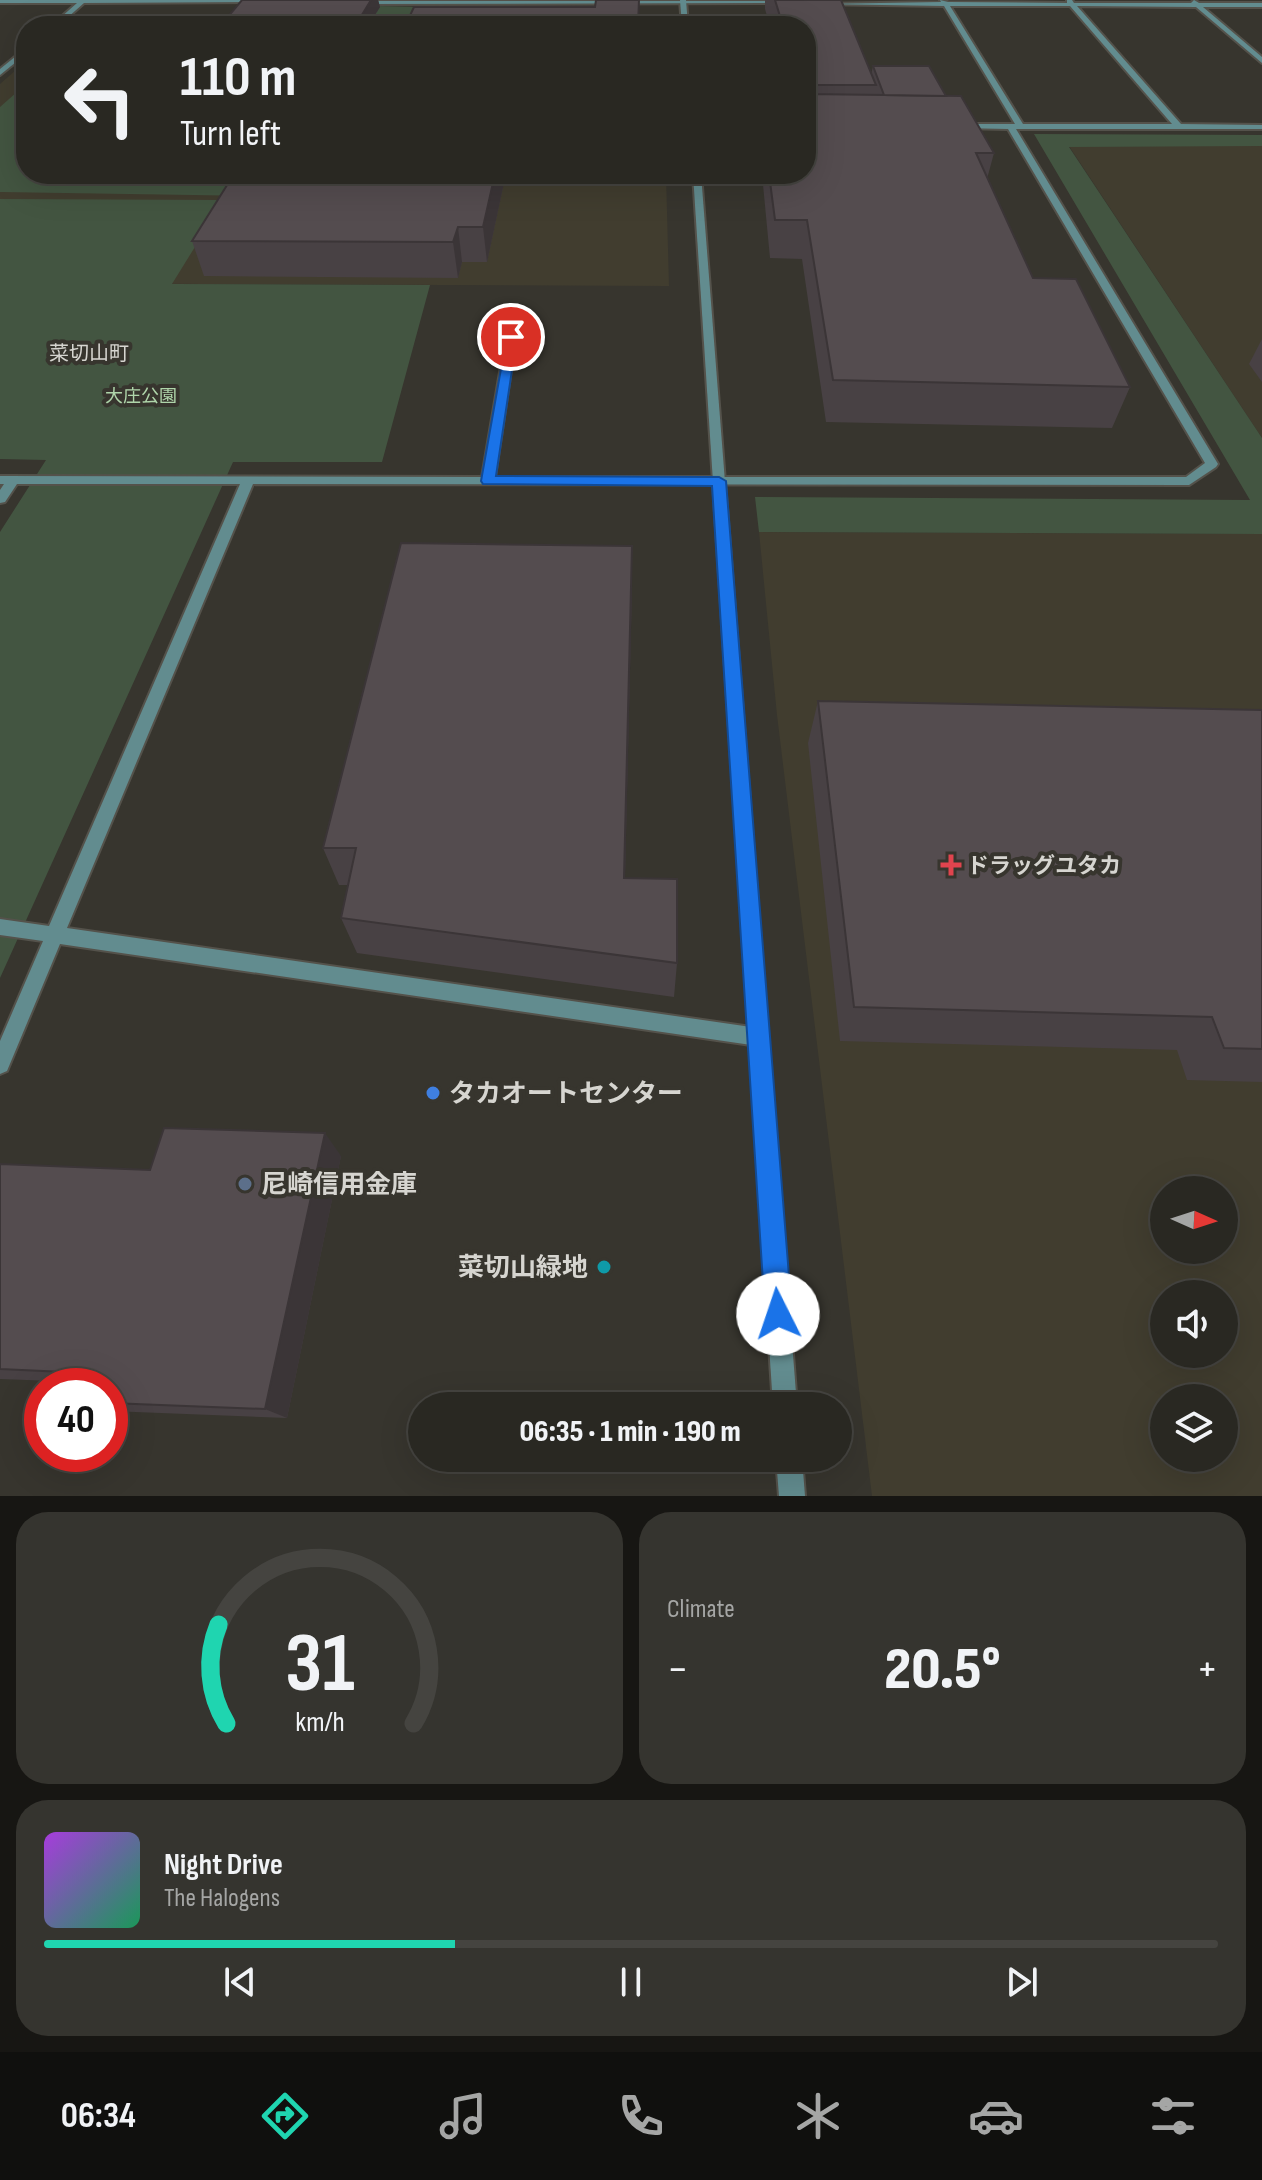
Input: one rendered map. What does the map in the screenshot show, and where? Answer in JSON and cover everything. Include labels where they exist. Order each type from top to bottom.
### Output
[{"type":"street","points":[[817,0],[818,4],[1195,2],[1262,5]]},
{"type":"street","points":[[0,1],[277,2]]},
{"type":"street","points":[[66,16],[84,1]]},
{"type":"street","points":[[355,2],[788,3]]},
{"type":"street","points":[[0,499],[7,480],[1189,481],[1212,464],[945,2]]},
{"type":"street","points":[[1070,2],[1179,127]]},
{"type":"street","points":[[1195,2],[1262,61]]},
{"type":"street","points":[[836,4],[841,17]]},
{"type":"street","points":[[0,73],[16,59]]},
{"type":"street","points":[[952,126],[1262,127]]},
{"type":"street","points":[[698,184],[784,1392]]},
{"type":"street","points":[[488,481],[511,337]]},
{"type":"street","points":[[0,1064],[248,480]]},
{"type":"street","points":[[0,927],[758,1037]]},
{"type":"street","points":[[790,1472],[792,1496]]},
{"type":"shaded area","points":[[16,70],[16,184],[666,184],[669,286],[0,283],[0,84]]},
{"type":"shaded area","points":[[1069,146],[1262,146],[1262,438]]},
{"type":"shaded area","points":[[759,532],[1262,534],[1262,1496],[872,1496],[777,715]]},
{"type":"green space","points":[[377,6],[423,7],[420,16],[372,16]]},
{"type":"green space","points":[[16,93],[16,184],[327,184],[321,197],[0,192],[0,107]]},
{"type":"green space","points":[[1034,134],[1262,135],[1262,146],[1069,147],[1262,438],[1262,534],[759,532],[755,497],[1250,500]]},
{"type":"green space","name":"大庄公園","points":[[0,199],[224,200],[172,284],[430,285],[382,462],[233,462],[0,978],[0,532],[46,460],[0,459]]},
{"type":"building","points":[[242,0],[371,0],[361,16],[229,16]]},
{"type":"building","points":[[596,0],[639,0],[638,16],[410,16],[414,7],[595,7]]},
{"type":"building","points":[[775,0],[841,0],[876,85],[816,85],[816,16],[780,16]]},
{"type":"building","points":[[873,66],[929,66],[946,96],[884,95]]},
{"type":"building","points":[[816,94],[961,96],[994,153],[976,153],[1033,278],[1076,279],[1130,387],[833,380],[807,220],[775,220],[770,184],[816,184]]},
{"type":"building","points":[[228,184],[493,184],[483,227],[458,227],[453,242],[192,241]]},
{"type":"building","points":[[401,543],[632,546],[624,878],[677,879],[677,963],[341,918],[356,848],[323,848]]},
{"type":"building","points":[[818,701],[1262,710],[1262,1049],[1224,1048],[1212,1017],[854,1007]]},
{"type":"building","points":[[164,1128],[325,1133],[265,1409],[128,1404],[128,1368],[0,1369],[0,1164],[150,1170]]},
{"type":"place","name":"ドラッグユタカ","points":[[951,865]]},
{"type":"place","name":"タカオートセンター","points":[[433,1093]]},
{"type":"place","name":"尼崎信用金庫","points":[[245,1184]]},
{"type":"place","name":"菜切山緑地","points":[[604,1267]]},
{"type":"district","name":"菜切山町","points":[[89,353]]},
{"type":"route","points":[[511,337],[488,481],[719,481],[778,1314]]}]
